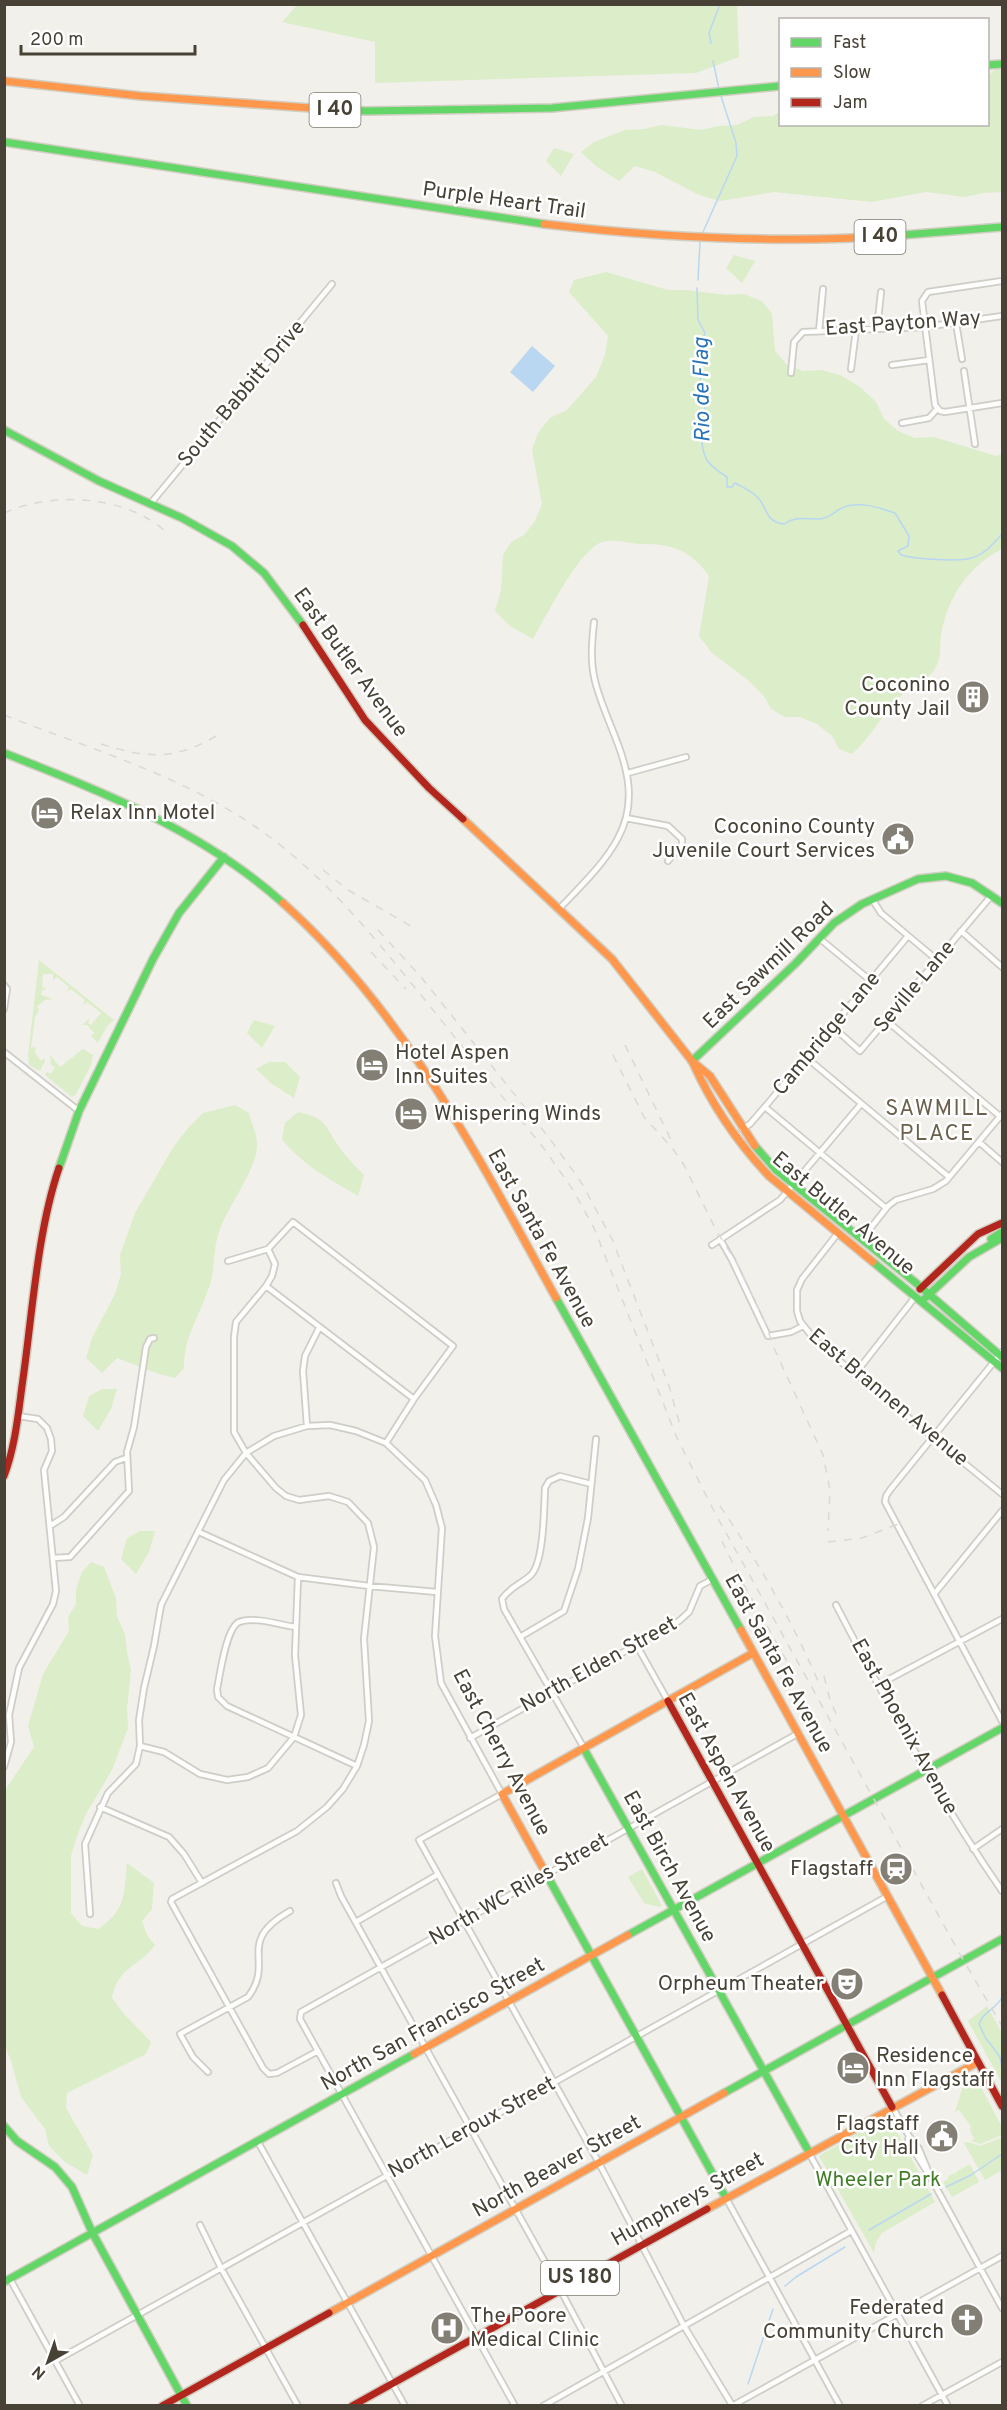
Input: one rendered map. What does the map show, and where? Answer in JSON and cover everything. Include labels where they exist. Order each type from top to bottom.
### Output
[{"type":"main road","points":[[4,76],[20,82]]},
{"type":"main road","name":"I 40","points":[[4,81],[141,96],[327,110],[490,110],[667,99],[779,86]]},
{"type":"main road","name":"Purple Heart Trail","points":[[4,142],[483,216],[627,234],[758,240],[872,237],[1002,227]]},
{"type":"main road","points":[[4,147],[71,156],[87,154]]},
{"type":"main road","name":"East Butler Avenue","points":[[4,430],[99,480],[152,503],[232,546],[264,573],[297,617],[365,720],[382,740],[429,788],[612,959],[692,1061],[710,1076],[761,1156],[1002,1355]]},
{"type":"main road","name":"East Santa Fe Avenue","points":[[4,753],[138,808],[224,857],[284,902],[332,948],[376,999],[425,1068],[453,1113],[844,1815],[1002,2106]]},
{"type":"main road","points":[[4,1476],[11,1458],[18,1416],[43,1236],[56,1180],[79,1111],[106,1050],[164,940],[180,913],[224,857]]},
{"type":"main road","name":"East Sawmill Road","points":[[692,1061],[791,968],[841,917],[872,899],[916,879],[949,875],[979,885],[1002,903]]},
{"type":"main road","name":"East Butler Avenue","points":[[692,1061],[700,1079],[755,1162],[788,1193],[913,1298],[922,1301],[1002,1368]]},
{"type":"main road","points":[[913,1298],[978,1234],[1002,1223]]},
{"type":"main road","points":[[922,1301],[966,1258],[1002,1232]]},
{"type":"main road","points":[[987,1243],[1002,1238]]},
{"type":"main road","points":[[502,1794],[753,1653]]},
{"type":"main road","name":"East Aspen Avenue","points":[[668,1701],[892,2107]]},
{"type":"main road","name":"North San Francisco Street","points":[[7,2280],[1002,1728]]},
{"type":"main road","name":"East Birch Avenue","points":[[584,1749],[808,2152]]},
{"type":"main road","name":"East Cherry Avenue","points":[[502,1794],[726,2198]]},
{"type":"main road","name":"North Beaver Street","points":[[162,2406],[1002,1939]]},
{"type":"main road","name":"Humphreys Street","points":[[352,2406],[808,2152],[892,2107],[916,2098],[978,2062]]},
{"type":"main road","points":[[4,2126],[18,2144],[63,2174],[84,2207],[92,2232],[187,2406]]},
{"type":"street","points":[[1002,281],[928,292],[922,301],[937,408],[945,412],[1002,403]]},
{"type":"street","name":"South Babbitt Drive","points":[[152,503],[332,284]]},
{"type":"street","points":[[819,331],[823,289]]},
{"type":"street","points":[[877,329],[881,292]]},
{"type":"street","name":"East Payton Way","points":[[791,373],[794,342],[803,332],[924,327],[1002,316]]},
{"type":"street","points":[[956,323],[962,359]]},
{"type":"street","points":[[851,369],[856,330]]},
{"type":"street","points":[[892,365],[929,360]]},
{"type":"street","points":[[963,371],[975,444]]},
{"type":"street","points":[[902,423],[929,418],[937,408]]},
{"type":"street","points":[[560,908],[609,852],[618,838],[626,818],[630,788],[628,773],[595,681],[591,655],[594,622]]},
{"type":"street","points":[[628,773],[686,757]]},
{"type":"street","points":[[626,818],[668,826],[682,839],[682,844],[668,861]]},
{"type":"street","name":"Seville Lane","points":[[832,1027],[860,1051],[992,895]]},
{"type":"street","points":[[872,899],[881,913],[937,960]]},
{"type":"street","points":[[961,932],[1002,967]]},
{"type":"street","name":"Cambridge Lane","points":[[742,1129],[750,1124],[765,1107],[908,936]]},
{"type":"street","points":[[819,938],[871,981]]},
{"type":"street","points":[[4,985],[7,990],[4,1009]]},
{"type":"street","points":[[862,1239],[886,1208],[896,1200],[906,1195],[933,1190],[949,1178],[1002,1116],[886,1021]]},
{"type":"street","points":[[4,1052],[79,1111]]},
{"type":"street","points":[[807,1058],[949,1178]]},
{"type":"street","points":[[712,1245],[788,1193],[861,1104]]},
{"type":"street","points":[[765,1107],[886,1208]]},
{"type":"street","points":[[978,1142],[1002,1162]]},
{"type":"street","points":[[228,1261],[268,1250],[293,1222],[453,1346],[414,1399],[386,1443]]},
{"type":"street","points":[[803,1326],[796,1311],[797,1290],[802,1279],[838,1233]]},
{"type":"street","name":"East Brannen Avenue","points":[[720,1239],[768,1336],[791,1332],[803,1326],[814,1339],[855,1374],[1002,1494]]},
{"type":"street","points":[[268,1250],[274,1264],[266,1286],[236,1322],[234,1432],[246,1453],[276,1488],[286,1496],[299,1500],[329,1497],[348,1503],[368,1523],[374,1547],[364,1639],[369,1721],[357,1766],[343,1789],[327,1807],[297,1831],[172,1899],[171,1902],[263,2068],[269,2073],[277,2073],[318,2051],[515,2406]]},
{"type":"street","points":[[266,1286],[414,1399]]},
{"type":"street","points":[[855,1374],[913,1298]]},
{"type":"street","points":[[307,1426],[303,1371],[305,1356],[319,1328]]},
{"type":"street","points":[[53,1558],[70,1557],[129,1491],[126,1458],[146,1347],[150,1339],[154,1338]]},
{"type":"street","points":[[1002,1355],[890,1490],[885,1502],[1002,1721]]},
{"type":"street","points":[[4,1767],[11,1742],[9,1715],[19,1668],[53,1604],[56,1591],[44,1470],[52,1451],[51,1439],[47,1428],[38,1419],[18,1416]]},
{"type":"street","name":"East Cherry Avenue","points":[[140,1746],[139,1720],[161,1605],[224,1480],[246,1453],[274,1436],[307,1426],[330,1425],[356,1431],[386,1443],[425,1480],[436,1505],[442,1528],[435,1636],[441,1683],[502,1794]]},
{"type":"street","points":[[520,1637],[564,1611],[578,1569],[596,1439]]},
{"type":"street","points":[[50,1526],[64,1517],[115,1462],[126,1458]]},
{"type":"street","name":"East Birch Avenue","points":[[584,1749],[504,1609],[502,1599],[509,1588],[532,1574],[539,1556],[545,1488],[549,1481],[560,1476],[591,1485]]},
{"type":"street","points":[[935,1593],[1002,1511]]},
{"type":"street","points":[[199,1532],[298,1577],[437,1592]]},
{"type":"street","points":[[90,1914],[85,1844],[108,1793],[136,1764],[140,1746],[164,1752],[200,1774],[228,1780],[248,1777],[268,1768],[294,1737],[301,1715],[295,1656],[298,1577]]},
{"type":"street","name":"North Elden Street","points":[[470,1738],[686,1616],[700,1586],[712,1579]]},
{"type":"street","name":"East Phoenix Avenue","points":[[836,1605],[926,1769],[973,1849],[1002,1891]]},
{"type":"street","points":[[878,1685],[1002,1619]]},
{"type":"street","points":[[296,1627],[250,1620],[237,1623],[230,1631],[217,1689],[218,1697],[227,1706],[357,1766]]},
{"type":"street","name":"East Aspen Avenue","points":[[636,1644],[668,1701]]},
{"type":"street","name":"North WC Riles Street","points":[[318,2051],[300,2019],[304,2010],[797,1734]]},
{"type":"street","points":[[502,1794],[419,1840],[463,1923],[555,2082],[643,2244],[684,2326],[732,2405],[1002,2256]]},
{"type":"street","points":[[100,1808],[169,1838],[184,1854],[202,1883]]},
{"type":"street","points":[[973,1849],[1002,1829]]},
{"type":"street","points":[[356,1922],[437,1875]]},
{"type":"street","points":[[336,1883],[341,1896],[560,2289],[622,2406]]},
{"type":"street","name":"North Leroux Street","points":[[55,2361],[888,1896]]},
{"type":"street","points":[[208,2073],[193,2057],[180,2034],[248,1997],[256,1987],[260,1971],[257,1949],[262,1933],[273,1920],[290,1911]]},
{"type":"street","points":[[892,2107],[909,2136],[908,2141],[920,2163],[931,2178],[1002,2308]]},
{"type":"street","points":[[258,2142],[405,2406]]},
{"type":"street","points":[[808,2152],[948,2406]]},
{"type":"street","points":[[726,2198],[840,2406]]},
{"type":"street","points":[[200,2225],[220,2268],[298,2406]]},
{"type":"street","points":[[543,2406],[851,2231]]},
{"type":"street","points":[[7,2280],[80,2406]]},
{"type":"street","points":[[922,2406],[1002,2362]]},
{"type":"green space","points":[[298,4],[737,5],[739,57],[696,73],[375,83],[375,42],[282,22]]},
{"type":"green space","points":[[1002,63],[1002,192],[965,197],[926,192],[872,202],[774,192],[720,201],[699,195],[655,172],[635,166],[619,181],[597,167],[581,152],[594,142],[625,130],[661,125],[701,130],[737,125],[754,117],[773,116],[779,113],[779,126],[989,126],[989,75]]},
{"type":"green space","points":[[554,148],[574,154],[561,176],[546,161]]},
{"type":"green space","points":[[734,255],[755,261],[742,283],[726,268]]},
{"type":"green space","points":[[606,272],[668,290],[726,295],[744,294],[762,301],[772,314],[775,351],[786,364],[803,371],[822,370],[842,376],[860,387],[876,402],[884,419],[898,431],[915,438],[934,437],[996,456],[1002,454],[1002,549],[980,563],[956,593],[945,617],[939,660],[934,670],[927,678],[898,699],[852,754],[839,749],[832,736],[817,724],[800,717],[785,717],[771,709],[764,696],[749,681],[711,652],[699,636],[709,576],[695,560],[681,551],[664,545],[602,542],[583,558],[573,571],[533,639],[510,626],[495,611],[501,590],[503,555],[511,542],[524,535],[535,521],[542,504],[532,450],[538,433],[550,418],[567,410],[596,377],[605,355],[608,336],[569,292],[574,280]]},
{"type":"green space","points":[[39,960],[114,1020],[107,1026],[98,1043],[91,1036],[94,1033],[87,1025],[82,1025],[90,1018],[88,1023],[91,1025],[101,1013],[87,1002],[83,1005],[85,1000],[71,989],[67,992],[69,987],[57,977],[53,980],[53,974],[43,974],[42,987],[47,989],[42,990],[41,995],[53,999],[45,1000],[37,1006],[39,1010],[35,1017],[31,1048],[36,1047],[35,1053],[41,1061],[44,1058],[45,1061],[40,1071],[29,1065],[28,1056]]},
{"type":"green space","points":[[254,1020],[275,1026],[262,1048],[247,1033]]},
{"type":"green space","points":[[83,1049],[93,1055],[91,1065],[76,1094],[72,1097],[45,1075],[47,1072],[51,1074],[55,1067],[51,1065],[50,1055],[60,1067]]},
{"type":"green space","points":[[269,1062],[285,1062],[300,1077],[294,1098],[272,1084],[256,1069]]},
{"type":"green space","points":[[235,1105],[249,1113],[257,1140],[256,1154],[248,1176],[219,1232],[210,1283],[186,1347],[184,1368],[175,1378],[117,1358],[102,1373],[86,1358],[92,1338],[115,1294],[121,1274],[120,1255],[135,1213],[174,1146],[188,1128],[203,1113]]},
{"type":"green space","points":[[298,1112],[320,1120],[342,1151],[364,1175],[358,1196],[307,1164],[282,1139],[285,1123]]},
{"type":"green space","points":[[102,1389],[117,1389],[111,1409],[98,1431],[83,1416],[89,1396]]},
{"type":"green space","points":[[140,1531],[155,1531],[149,1552],[136,1574],[121,1559],[127,1538]]},
{"type":"green space","points":[[91,1562],[104,1567],[116,1598],[117,1617],[125,1634],[131,1670],[127,1709],[128,1728],[112,1770],[86,1814],[77,1836],[71,1856],[71,1913],[82,1926],[98,1929],[107,1922],[119,1908],[122,1900],[127,1863],[154,1883],[152,1909],[142,1921],[147,1935],[155,1945],[119,1979],[112,1998],[151,2042],[146,2054],[67,2093],[66,2108],[93,2155],[87,2175],[65,2162],[49,2146],[45,2129],[21,2097],[5,2046],[5,1790],[34,1747],[28,1726],[43,1674],[69,1631],[68,1617],[76,1604],[76,1589],[82,1572]]},
{"type":"green space","points":[[642,1869],[662,1906],[644,1903],[628,1877]]},
{"type":"green space","points":[[987,2006],[1002,2033],[1002,2083],[968,2021]]},
{"type":"green space","points":[[968,2075],[975,2076],[1002,2127],[1002,2135],[980,2144],[971,2141],[974,2139],[970,2130],[971,2126],[959,2110],[955,2112]]},
{"type":"green space","name":"Wheeler Park","points":[[885,2118],[891,2121],[935,2202],[882,2233],[876,2242],[874,2253],[819,2156]]},
{"type":"green space","points":[[1002,2137],[1002,2170],[985,2180],[964,2143],[981,2146]]},
{"type":"green space","points":[[970,2164],[979,2182],[952,2197],[943,2182],[948,2179],[948,2176],[955,2173],[956,2175],[956,2172]]},
{"type":"water","points":[[532,346],[555,366],[533,392],[510,372]]},
{"type":"waterway","name":"Rio de Flag","points":[[711,43],[709,33],[720,4]]},
{"type":"waterway","name":"Rio de Flag","points":[[713,61],[719,89]]},
{"type":"waterway","name":"Rio de Flag","points":[[703,232],[737,156],[736,143],[721,96]]},
{"type":"waterway","name":"Rio de Flag","points":[[698,280],[700,242]]},
{"type":"waterway","name":"Rio de Flag","points":[[697,288],[698,320],[705,333],[700,368],[701,388],[705,401],[703,449],[714,468],[727,477],[727,487],[732,487],[735,483],[752,492],[760,500],[771,519],[784,524],[797,519],[825,518],[846,506],[853,505],[874,507],[895,513],[909,536],[908,546],[898,551],[901,555],[948,560],[972,558],[985,551],[1002,534]]},
{"type":"waterway","name":"Rio de Flag","points":[[1002,1997],[979,2024],[985,2037],[1000,2057],[1002,2068]]},
{"type":"waterway","name":"Rio de Flag","points":[[946,2187],[971,2175],[1002,2154]]},
{"type":"waterway","name":"Rio de Flag","points":[[869,2230],[931,2194]]},
{"type":"waterway","name":"Rio de Flag","points":[[785,2286],[845,2247]]},
{"type":"waterway","name":"Rio de Flag","points":[[748,2384],[773,2309]]},
{"type":"railway","points":[[4,513],[44,502],[89,500],[132,511],[151,520],[167,533]]},
{"type":"railway","points":[[4,715],[124,760],[183,786],[239,816],[292,855],[362,924],[545,1150],[573,1190],[594,1228],[677,1438],[715,1513],[1002,2026]]},
{"type":"railway","points":[[101,744],[132,752],[160,755],[187,750],[216,736]]},
{"type":"railway","points":[[323,870],[348,890],[414,928]]},
{"type":"railway","points":[[378,930],[421,977],[550,1139],[581,1182],[612,1239],[669,1386],[680,1425]]},
{"type":"railway","points":[[371,952],[406,989]]},
{"type":"railway","points":[[625,1045],[672,1142]]},
{"type":"railway","points":[[613,1055],[644,1117],[684,1165],[764,1320],[774,1348],[823,1455],[830,1490],[828,1531]]},
{"type":"railway","points":[[720,1506],[775,1594],[821,1688]]},
{"type":"railway","points":[[828,1542],[862,1538],[901,1523]]},
{"type":"railway","points":[[722,1541],[793,1672]]},
{"type":"railway","points":[[824,1676],[837,1716]]},
{"type":"railway","points":[[808,1715],[821,1739]]},
{"type":"traffic: fast","points":[[989,65],[1002,64]]},
{"type":"traffic: fast","points":[[325,109],[366,111],[552,108],[779,86]]},
{"type":"traffic: fast","points":[[4,142],[544,224]]},
{"type":"traffic: fast","points":[[903,235],[1002,227]]},
{"type":"traffic: fast","points":[[4,430],[99,481],[182,518],[232,546],[264,573],[303,625]]},
{"type":"traffic: fast","points":[[4,753],[115,799],[186,834],[252,877],[283,903]]},
{"type":"traffic: fast","points":[[59,1168],[79,1111],[153,959],[179,913],[224,857]]},
{"type":"traffic: fast","points":[[692,1061],[796,963],[834,923],[862,904],[918,879],[946,876],[972,883],[1002,903]]},
{"type":"traffic: fast","points":[[755,1146],[776,1170],[916,1283],[1002,1357]]},
{"type":"traffic: fast","points":[[991,1239],[1002,1232]]},
{"type":"traffic: fast","points":[[922,1301],[969,1257],[1002,1238]]},
{"type":"traffic: fast","points":[[873,1262],[1002,1368]]},
{"type":"traffic: fast","points":[[556,1298],[741,1630]]},
{"type":"traffic: fast","points":[[628,1935],[1002,1728]]},
{"type":"traffic: fast","points":[[584,1749],[809,2152]]},
{"type":"traffic: fast","points":[[544,1870],[726,2198]]},
{"type":"traffic: fast","points":[[724,2093],[1002,1939]]},
{"type":"traffic: fast","points":[[4,2282],[414,2054]]},
{"type":"traffic: fast","points":[[4,2126],[17,2141],[55,2167],[72,2187],[92,2232],[187,2406]]},
{"type":"traffic: slow","points":[[4,81],[141,96],[325,109]]},
{"type":"traffic: slow","points":[[544,224],[633,233],[723,238],[813,239],[903,235]]},
{"type":"traffic: slow","points":[[463,819],[612,959],[692,1061],[710,1076],[755,1146]]},
{"type":"traffic: slow","points":[[283,903],[327,945],[366,991],[436,1088],[498,1192],[556,1298]]},
{"type":"traffic: slow","points":[[693,1063],[717,1108],[757,1163],[769,1176],[873,1262]]},
{"type":"traffic: slow","points":[[741,1630],[942,1995]]},
{"type":"traffic: slow","points":[[544,1870],[502,1794],[753,1653]]},
{"type":"traffic: slow","points":[[414,2054],[628,1935]]},
{"type":"traffic: slow","points":[[707,2209],[978,2062]]},
{"type":"traffic: slow","points":[[329,2313],[724,2093]]},
{"type":"traffic: jam","points":[[303,625],[365,720],[429,788],[463,819]]},
{"type":"traffic: jam","points":[[4,1476],[11,1454],[17,1420],[40,1247],[59,1168]]},
{"type":"traffic: jam","points":[[920,1289],[978,1234],[1002,1223]]},
{"type":"traffic: jam","points":[[668,1701],[892,2107]]},
{"type":"traffic: jam","points":[[942,1995],[1002,2106]]},
{"type":"traffic: jam","points":[[352,2406],[707,2209]]},
{"type":"traffic: jam","points":[[162,2406],[329,2313]]},
{"type":"place","name":"Coconino County Jail","points":[[973,697]]},
{"type":"place","name":"Relax Inn Motel","points":[[47,813]]},
{"type":"place","name":"Coconino County Juvenile Court Services","points":[[898,839]]},
{"type":"place","name":"Hotel Aspen Inn Suites","points":[[372,1065]]},
{"type":"place","name":"Whispering Winds","points":[[411,1114]]},
{"type":"place","name":"Flagstaff","points":[[896,1869]]},
{"type":"place","name":"Orpheum Theater","points":[[847,1984]]},
{"type":"place","name":"Residence Inn Flagstaff","points":[[853,2068]]},
{"type":"place","name":"Flagstaff City Hall","points":[[942,2136]]},
{"type":"place","name":"Federated Community Church","points":[[967,2320]]},
{"type":"place","name":"The Poore Medical Clinic","points":[[447,2328]]},
{"type":"district","name":"SAWMILL PLACE","points":[[937,1122]]}]
